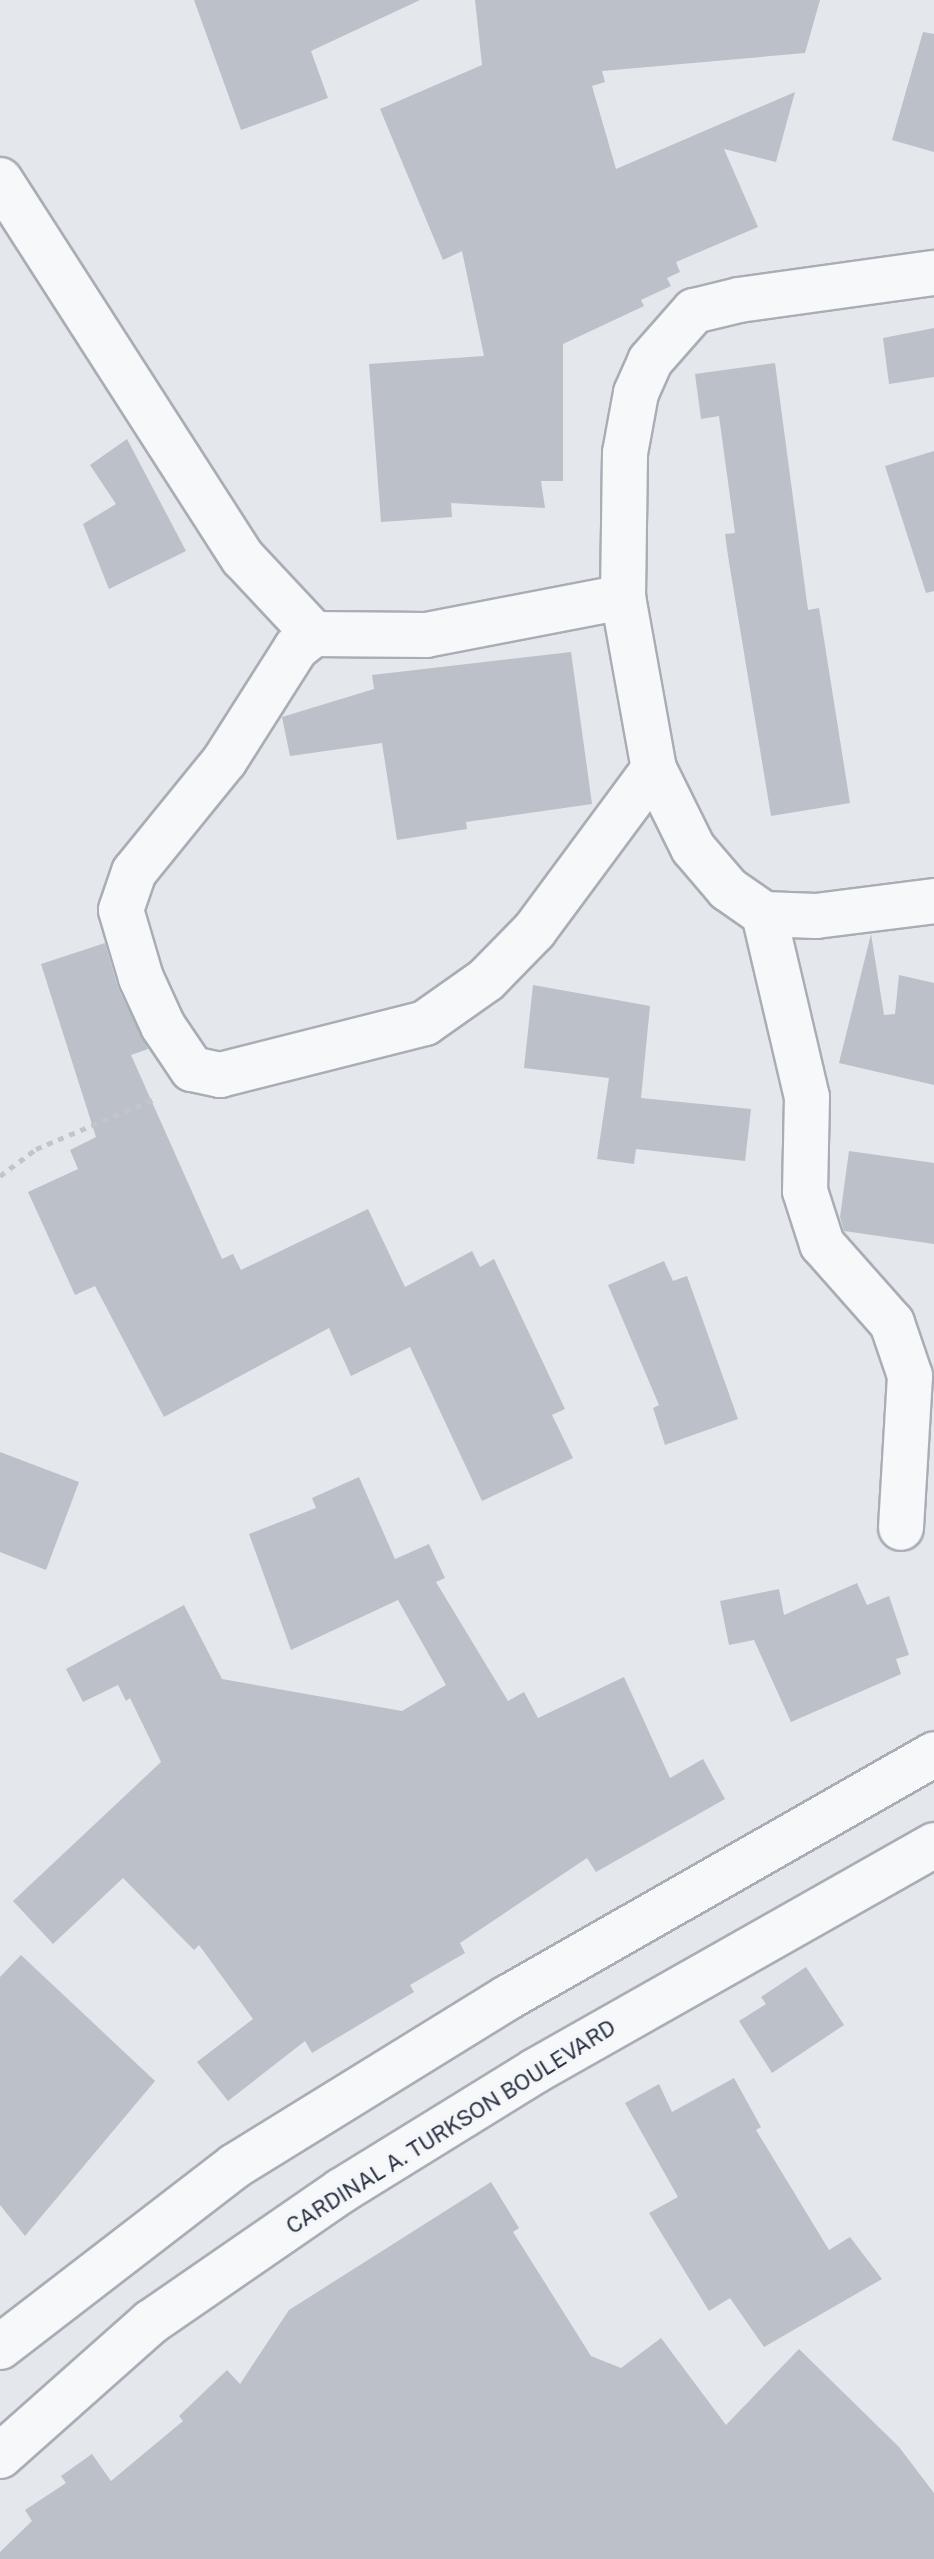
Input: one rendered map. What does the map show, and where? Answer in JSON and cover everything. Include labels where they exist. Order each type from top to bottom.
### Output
[{"type":"street","points":[[0,180],[243,558],[314,634]]},
{"type":"street","points":[[934,273],[739,300],[694,311],[650,361],[636,393],[625,453],[623,597],[654,769],[693,848],[728,889],[764,914],[816,916],[934,901]]},
{"type":"street","points":[[623,597],[426,635],[314,634],[296,648],[225,760],[134,872],[121,910],[141,978],[163,1026],[192,1069],[220,1075],[425,1023],[486,980],[534,931],[654,769]]},
{"type":"street","points":[[764,914],[807,1097],[805,1191],[822,1244],[892,1323],[910,1376],[901,1528]]},
{"type":"street","points":[[0,2347],[235,2166],[507,1998],[934,1754]]},
{"type":"street","name":"CARDINAL A. TURKSON BOULEVARD","points":[[0,2456],[151,2322],[341,2191],[535,2071],[934,1845]]},
{"type":"path","points":[[0,1176],[36,1149],[167,1093],[192,1069]]},
{"type":"building","points":[[194,0],[420,0],[311,51],[328,98],[241,130]]},
{"type":"building","points":[[475,0],[820,0],[805,53],[602,71],[605,82],[592,86],[616,169],[795,92],[776,162],[724,149],[758,227],[676,262],[680,272],[667,278],[671,286],[641,300],[644,306],[563,344],[563,481],[541,481],[545,508],[451,503],[452,517],[381,522],[369,364],[484,356],[462,251],[443,260],[380,109],[482,65]]},
{"type":"building","points":[[923,32],[934,34],[934,152],[892,140]]},
{"type":"building","points":[[934,328],[934,377],[889,384],[883,338]]},
{"type":"building","points":[[775,363],[808,610],[819,608],[850,803],[771,816],[725,534],[735,533],[719,416],[701,419],[695,374]]},
{"type":"building","points":[[127,439],[186,551],[109,589],[83,524],[116,504],[90,465]]},
{"type":"building","points":[[934,451],[934,591],[926,593],[885,466]]},
{"type":"building","points":[[571,652],[592,804],[466,822],[467,829],[397,840],[382,743],[290,756],[282,717],[374,689],[372,675]]},
{"type":"building","points":[[871,934],[884,1015],[895,1014],[899,975],[934,983],[934,1085],[839,1063]]},
{"type":"building","points":[[105,943],[118,988],[148,1049],[131,1055],[222,1259],[233,1254],[241,1270],[368,1209],[405,1287],[472,1251],[480,1267],[494,1259],[565,1409],[552,1415],[573,1458],[482,1501],[410,1347],[351,1376],[329,1328],[164,1417],[95,1286],[75,1295],[28,1192],[78,1169],[70,1150],[96,1137],[41,964]]},
{"type":"building","points":[[533,985],[650,1006],[641,1098],[751,1109],[745,1161],[636,1149],[634,1164],[597,1159],[609,1078],[524,1068]]},
{"type":"building","points":[[849,1151],[934,1163],[934,1244],[844,1231],[840,1217]]},
{"type":"building","points":[[664,1261],[673,1281],[687,1276],[738,1419],[665,1445],[653,1408],[659,1405],[608,1285]]},
{"type":"building","points":[[0,1452],[79,1482],[46,1570],[0,1552]]},
{"type":"building","points":[[359,1477],[395,1559],[429,1544],[445,1578],[436,1582],[508,1701],[524,1692],[538,1718],[624,1677],[670,1778],[703,1759],[725,1799],[596,1872],[587,1858],[460,1943],[465,1953],[410,1985],[414,1992],[312,2053],[305,2041],[228,2101],[197,2062],[253,2019],[199,1945],[194,1950],[123,1878],[53,1944],[13,1901],[161,1762],[130,1698],[126,1701],[118,1685],[83,1702],[66,1669],[184,1605],[222,1679],[402,1711],[446,1685],[398,1600],[291,1650],[249,1534],[316,1508],[312,1498]]},
{"type":"building","points":[[857,1583],[867,1605],[889,1596],[909,1655],[896,1659],[901,1674],[791,1722],[754,1640],[729,1645],[720,1601],[779,1589],[784,1615]]},
{"type":"building","points":[[21,1955],[155,2081],[25,2236],[0,2205],[0,1977]]},
{"type":"building","points":[[806,1967],[844,2025],[772,2073],[739,2021],[766,2004],[761,1997]]},
{"type":"building","points":[[734,2078],[761,2127],[756,2130],[829,2250],[850,2237],[882,2279],[764,2347],[730,2298],[709,2311],[649,2213],[678,2197],[625,2103],[659,2084],[672,2112]]},
{"type":"building","points":[[491,2182],[519,2228],[513,2232],[591,2356],[621,2368],[661,2338],[726,2425],[799,2349],[899,2447],[934,2493],[934,2559],[0,2559],[0,2552],[32,2521],[25,2510],[66,2483],[61,2476],[92,2454],[111,2481],[183,2421],[179,2416],[227,2370],[240,2384],[289,2310]]}]
